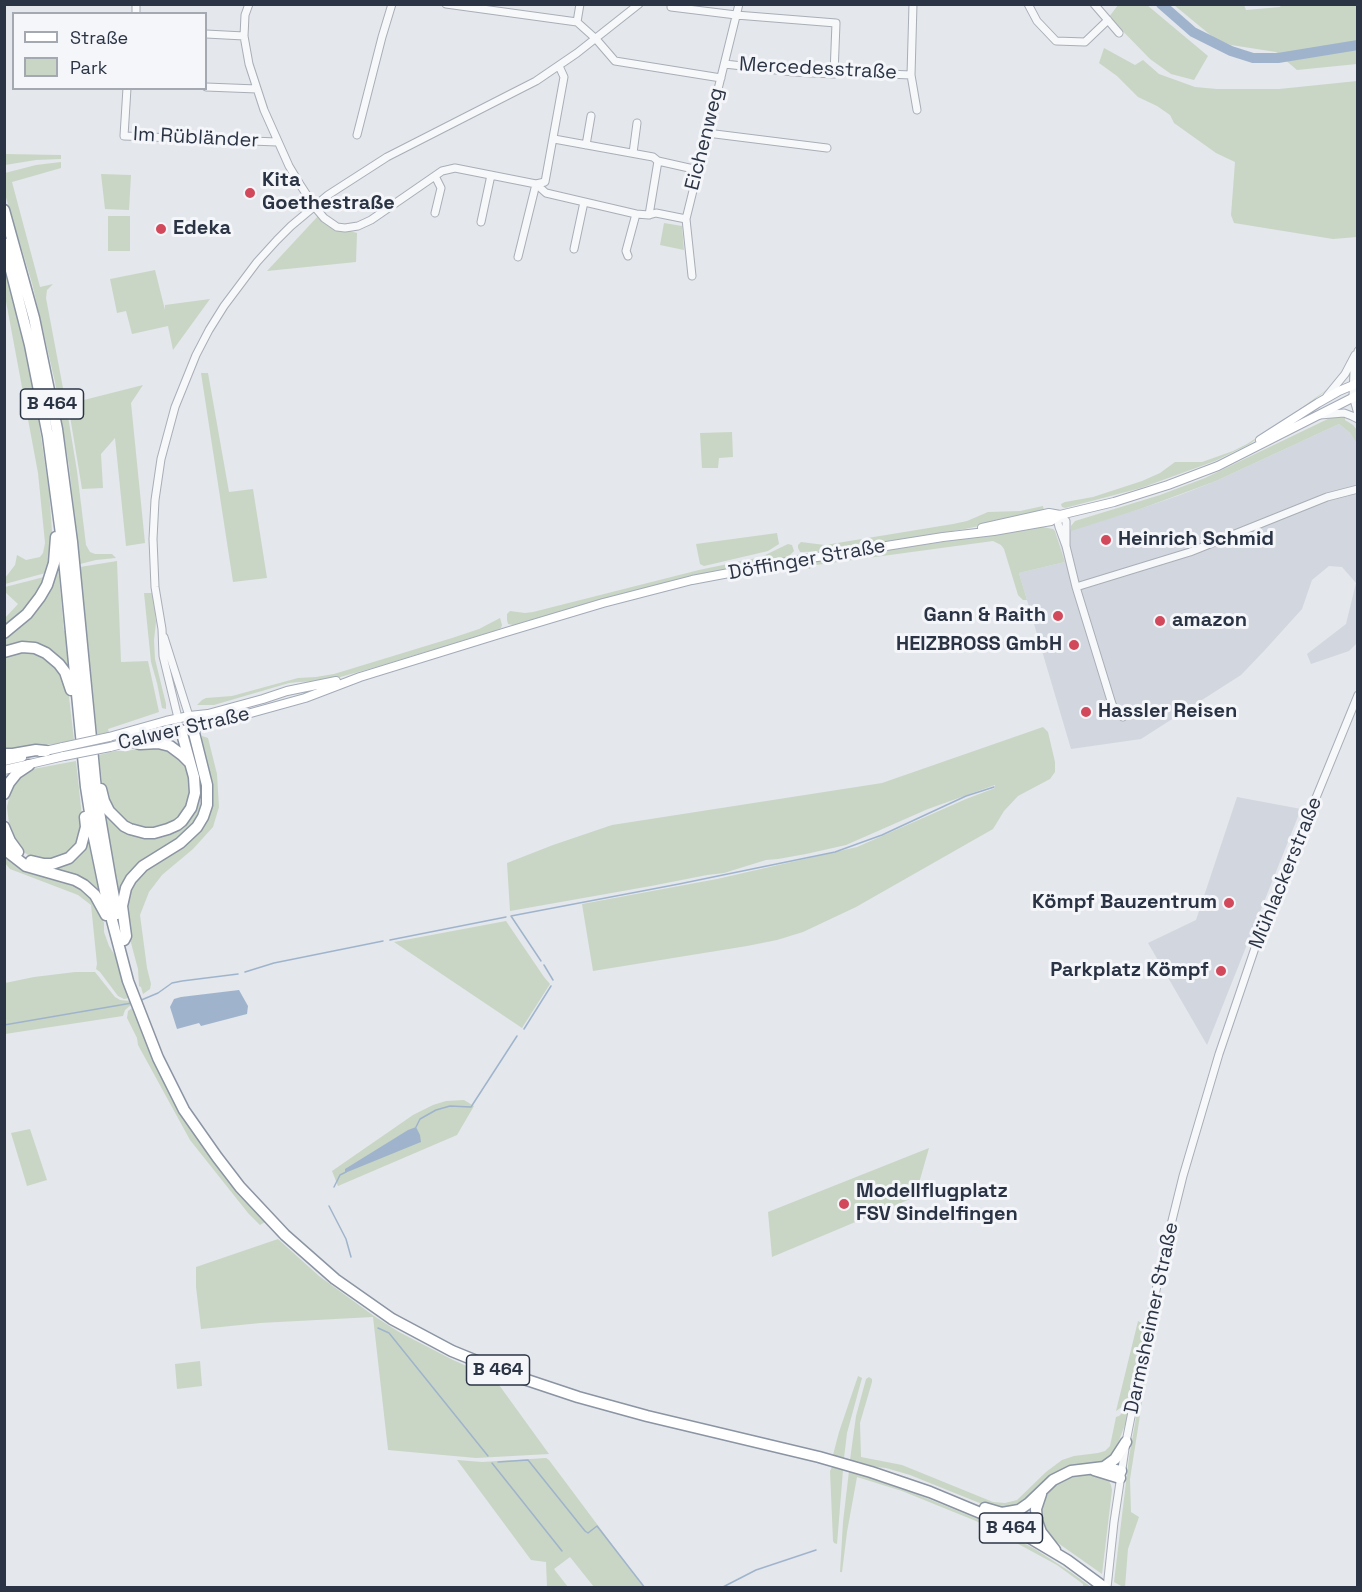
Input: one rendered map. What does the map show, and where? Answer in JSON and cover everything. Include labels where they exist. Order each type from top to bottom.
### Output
[{"type":"highway","name":"B 464","points":[[4,210],[32,308],[55,419],[69,522],[99,810],[111,886],[134,988]]},
{"type":"highway","name":"B 464","points":[[4,243],[37,375],[48,436],[86,788],[101,876],[122,960],[142,1012],[195,1124],[217,1157],[248,1196],[278,1228],[335,1280],[368,1303],[443,1346],[506,1373],[570,1395],[852,1466],[911,1485],[964,1505],[1011,1527],[1106,1587]]},
{"type":"highway","points":[[4,633],[27,614],[47,585],[55,554],[57,504]]},
{"type":"highway","points":[[4,652],[22,647],[35,648],[53,658],[69,680],[73,701],[79,714]]},
{"type":"highway","points":[[89,725],[94,733],[100,788],[104,801],[115,818],[124,826],[145,833],[168,830],[182,820],[191,808],[195,787],[181,730]]},
{"type":"highway","points":[[124,939],[126,936],[122,906],[126,888],[131,879],[143,866],[180,843],[197,827],[207,805],[207,785],[193,729]]},
{"type":"highway","points":[[131,741],[140,744],[158,743],[170,746],[190,763]]},
{"type":"highway","points":[[4,754],[46,751]]},
{"type":"highway","points":[[4,794],[17,773],[29,765]]},
{"type":"highway","points":[[4,827],[10,841],[27,859],[44,864],[69,858],[81,846],[84,837],[86,827],[82,798],[86,788]]},
{"type":"highway","points":[[4,846],[26,866],[75,880],[89,889],[103,908],[117,952],[122,960]]},
{"type":"highway","points":[[964,1505],[1011,1513],[1026,1506],[1063,1473],[1104,1467],[1115,1459],[1126,1442]]},
{"type":"highway","points":[[1104,1467],[1121,1475]]},
{"type":"highway","points":[[1092,1469],[1121,1475]]},
{"type":"highway","points":[[1042,1491],[1037,1505],[1037,1521],[1041,1532],[1057,1554]]},
{"type":"main road","name":"Döffinger Straße","points":[[1254,448],[1261,439],[1323,400],[1356,384]]},
{"type":"main road","name":"Döffinger Straße","points":[[671,586],[798,560],[1049,521],[1060,515],[1103,505],[1168,485],[1218,466],[1355,395]]},
{"type":"main road","name":"Calwer Straße","points":[[4,770],[29,765],[136,728],[177,718],[208,714],[301,687],[360,677],[603,603],[671,586]]},
{"type":"main road","name":"Calwer Straße","points":[[4,761],[46,751],[64,752],[110,747],[193,729],[305,698],[360,677]]},
{"type":"main road","points":[[189,716],[193,729]]},
{"type":"main road","points":[[177,718],[181,730]]},
{"type":"street","points":[[249,4],[245,15],[244,36],[249,64],[277,142],[314,206],[324,218],[345,228],[358,226],[371,220],[447,169],[454,168],[537,184],[545,182],[564,77],[559,66]]},
{"type":"street","points":[[357,135],[392,4]]},
{"type":"street","points":[[446,4],[577,22],[580,4]]},
{"type":"street","points":[[177,718],[163,656],[162,629],[155,587],[153,549],[155,500],[161,459],[175,406],[209,330],[244,278],[277,240],[314,206],[387,157],[515,92],[559,66],[639,4]]},
{"type":"street","name":"Eichenweg","points":[[692,276],[686,219],[739,4]]},
{"type":"street","points":[[913,4],[911,75],[918,110]]},
{"type":"street","points":[[1028,4],[1037,21],[1056,41],[1085,42],[1108,20]]},
{"type":"street","points":[[1094,4],[1119,33]]},
{"type":"street","points":[[671,7],[836,23],[834,74]]},
{"type":"street","name":"Mercedesstraße","points":[[577,22],[615,61],[720,78]]},
{"type":"street","points":[[207,34],[244,36]]},
{"type":"street","name":"Mercedesstraße","points":[[725,64],[793,72],[911,75]]},
{"type":"street","points":[[207,87],[257,89]]},
{"type":"street","name":"Im Rübländer","points":[[127,90],[124,136],[277,142]]},
{"type":"street","points":[[586,144],[591,116]]},
{"type":"street","points":[[633,153],[638,123]]},
{"type":"street","points":[[706,133],[827,148]]},
{"type":"street","points":[[554,139],[653,157],[658,161],[698,170]]},
{"type":"street","points":[[649,215],[658,161]]},
{"type":"street","points":[[481,222],[490,175]]},
{"type":"street","points":[[435,176],[441,188],[435,213]]},
{"type":"street","points":[[537,184],[546,193],[584,202],[636,214],[656,213],[686,219]]},
{"type":"street","points":[[518,257],[537,184]]},
{"type":"street","points":[[574,249],[584,202]]},
{"type":"street","points":[[628,256],[626,251],[636,214]]},
{"type":"street","points":[[1358,351],[1355,395],[1358,414]]},
{"type":"street","points":[[1323,400],[1345,374],[1358,351]]},
{"type":"street","points":[[1318,415],[1344,413],[1358,419]]},
{"type":"street","points":[[1076,586],[1190,552],[1327,497],[1358,489]]},
{"type":"street","points":[[1060,515],[1059,527],[1112,705],[1123,717]]},
{"type":"street","points":[[162,629],[189,716]]},
{"type":"street","name":"Mühlackerstraße","points":[[1219,1054],[1257,942],[1358,695]]},
{"type":"street","name":"Darmsheimer Straße","points":[[1106,1587],[1126,1442],[1161,1265],[1183,1176],[1219,1054]]},
{"type":"shaded area","points":[[1339,424],[1350,433],[1357,444],[1357,643],[1349,651],[1311,664],[1307,654],[1346,624],[1356,583],[1342,567],[1329,566],[1312,580],[1302,609],[1241,675],[1141,739],[1071,749],[1019,573],[1065,562],[1057,534],[1143,508],[1216,481]]},
{"type":"shaded area","points":[[1237,797],[1301,809],[1207,1045],[1148,943],[1196,920]]},
{"type":"green space","points":[[1118,5],[1147,5],[1208,56],[1194,80],[1171,74],[1150,59],[1109,17]]},
{"type":"green space","points":[[1174,5],[1244,5],[1246,10],[1280,7],[1281,5],[1357,5],[1357,64],[1297,70],[1276,52],[1231,45],[1214,38]]},
{"type":"green space","points":[[1104,48],[1135,65],[1143,60],[1159,74],[1195,87],[1279,89],[1357,81],[1357,237],[1333,239],[1234,223],[1231,215],[1235,162],[1216,153],[1174,123],[1170,115],[1157,106],[1138,97],[1117,76],[1099,63]]},
{"type":"green space","points":[[5,154],[61,155],[61,159],[5,165]]},
{"type":"green space","points":[[61,162],[61,168],[12,182],[40,287],[53,284],[47,290],[46,298],[77,471],[86,545],[90,552],[112,554],[116,558],[80,564],[69,466],[55,382],[32,283],[4,191],[5,173],[36,165]]},
{"type":"green space","points":[[101,174],[131,175],[129,210],[105,209]]},
{"type":"green space","points":[[319,215],[335,227],[357,233],[356,262],[267,271]]},
{"type":"green space","points":[[108,216],[130,216],[130,251],[108,251]]},
{"type":"green space","points":[[664,223],[682,226],[684,250],[660,245]]},
{"type":"green space","points":[[4,266],[24,343],[37,410],[49,491],[53,544],[49,572],[5,584],[5,578],[15,565],[17,555],[26,560],[40,557],[45,543],[38,473],[5,296]]},
{"type":"green space","points":[[155,270],[165,310],[165,305],[210,299],[173,350],[168,326],[132,334],[126,311],[117,313],[110,279]]},
{"type":"green space","points":[[201,373],[208,373],[229,492],[253,489],[267,578],[233,582]]},
{"type":"green space","points":[[143,385],[131,403],[145,543],[126,546],[115,438],[101,454],[103,488],[82,489],[68,404]]},
{"type":"green space","points":[[1333,385],[1301,410],[1248,445],[1215,461],[1141,488],[1062,507],[1061,504],[1065,502],[1093,497],[1142,481],[1160,473],[1175,462],[1202,462],[1233,451],[1247,444]]},
{"type":"green space","points":[[1345,416],[1345,420],[1357,430],[1357,444],[1350,433],[1339,424],[1216,481],[1071,531],[1071,526],[1075,521],[1160,495],[1205,478],[1332,417]]},
{"type":"green space","points":[[732,432],[733,457],[719,458],[718,468],[702,468],[700,433]]},
{"type":"green space","points":[[1043,506],[1044,512],[965,529],[827,551],[800,552],[798,548],[801,542],[825,545],[953,524],[988,512],[1020,511]]},
{"type":"green space","points":[[1043,527],[1055,531],[1065,562],[1019,573],[1027,600],[1023,600],[1018,595],[1004,549],[993,541],[816,565],[809,569],[806,564],[860,554]]},
{"type":"green space","points":[[777,533],[779,544],[768,551],[704,566],[700,564],[696,544]]},
{"type":"green space","points":[[788,544],[792,545],[794,551],[783,558],[664,583],[513,625],[508,624],[507,614],[510,611],[533,612],[699,570],[761,557]]},
{"type":"green space","points":[[117,561],[121,662],[148,661],[159,712],[97,735],[80,567]]},
{"type":"green space","points":[[58,566],[69,671],[54,656],[5,649],[4,637]]},
{"type":"green space","points":[[48,576],[37,596],[5,630],[5,618],[18,604],[5,592],[5,587]]},
{"type":"green space","points":[[144,593],[153,593],[156,622],[155,659],[166,709],[162,708],[151,662]]},
{"type":"green space","points":[[500,618],[501,628],[494,631],[376,667],[326,681],[289,683],[214,705],[197,705],[206,698],[232,696],[298,678],[334,674],[479,629]]},
{"type":"green space","points":[[12,652],[34,652],[56,664],[68,688],[74,740],[5,752],[4,656]]},
{"type":"green space","points":[[1043,727],[1048,732],[1055,772],[1050,779],[1018,796],[1004,811],[993,829],[856,907],[803,932],[747,946],[593,971],[582,904],[717,879],[857,847],[995,788],[995,785],[928,809],[846,845],[766,860],[724,873],[510,911],[507,863],[553,845],[612,825],[882,783]]},
{"type":"green space","points":[[202,736],[208,738],[217,774],[219,807],[213,827],[193,849],[162,875],[149,892],[140,915],[151,984],[150,989],[143,994],[139,986],[138,969],[127,928],[127,895],[142,871],[201,831],[207,822],[213,788]]},
{"type":"green space","points":[[190,743],[201,790],[200,806],[195,821],[189,832],[148,860],[119,903],[102,807],[142,836],[191,816]]},
{"type":"green space","points":[[149,746],[173,750],[187,766],[191,798],[182,817],[151,831],[124,822],[108,802],[102,781],[99,755]]},
{"type":"green space","points":[[76,761],[83,835],[70,854],[45,861],[30,856],[17,844],[10,832],[7,807],[11,789],[17,780],[33,769]]},
{"type":"green space","points":[[88,841],[100,896],[22,860],[44,867]]},
{"type":"green space","points":[[4,852],[81,888],[98,906],[104,923],[104,932],[116,957],[129,998],[124,999],[118,996],[96,969],[91,905],[78,895],[10,869],[5,863]]},
{"type":"green space","points":[[506,921],[550,984],[522,1028],[394,942]]},
{"type":"green space","points":[[75,972],[95,972],[115,997],[130,1001],[131,1005],[125,1010],[123,1016],[5,1034],[5,983]]},
{"type":"green space","points":[[132,1008],[172,1100],[223,1173],[265,1222],[260,1225],[248,1213],[190,1140],[138,1045],[127,1018],[128,1011]]},
{"type":"green space","points":[[464,1100],[474,1106],[457,1135],[338,1186],[332,1171],[413,1115],[446,1101]]},
{"type":"green space","points":[[30,1129],[47,1180],[27,1186],[11,1133]]},
{"type":"green space","name":"Modellflugplatz FSV Sindelfingen","points":[[929,1148],[915,1197],[772,1257],[768,1212]]},
{"type":"green space","points":[[278,1239],[319,1276],[374,1316],[399,1332],[453,1360],[494,1378],[549,1454],[476,1458],[388,1450],[373,1317],[260,1323],[201,1329],[196,1267]]},
{"type":"green space","points":[[1138,1321],[1145,1325],[1129,1402],[1116,1411]]},
{"type":"green space","points":[[1151,1334],[1154,1335],[1130,1479],[1131,1512],[1139,1517],[1128,1549],[1125,1587],[1123,1587],[1114,1582],[1129,1457]]},
{"type":"green space","points":[[200,1361],[202,1386],[177,1389],[175,1364]]},
{"type":"green space","points":[[858,1376],[862,1378],[847,1433],[844,1458],[833,1455]]},
{"type":"green space","points":[[869,1377],[872,1382],[860,1423],[861,1457],[902,1465],[993,1502],[1005,1503],[1017,1500],[1062,1460],[1105,1451],[1110,1446],[1116,1417],[1123,1412],[1127,1413],[1128,1417],[1109,1459],[1099,1464],[1076,1465],[1058,1471],[1049,1476],[1027,1500],[1009,1510],[987,1506],[910,1475],[850,1460],[856,1416],[866,1379]]},
{"type":"green space","points":[[546,1458],[644,1587],[594,1587],[570,1557],[554,1569],[568,1587],[547,1587],[546,1562],[531,1560],[457,1460],[482,1462]]},
{"type":"green space","points":[[832,1467],[843,1470],[837,1544],[833,1541],[830,1471]]},
{"type":"green space","points":[[849,1471],[914,1493],[978,1519],[1035,1549],[1091,1587],[1083,1587],[1083,1584],[1057,1565],[976,1521],[902,1491],[857,1477],[842,1572],[840,1572]]},
{"type":"green space","points":[[1090,1474],[1108,1479],[1112,1490],[1102,1574],[1048,1536],[1042,1526],[1041,1504],[1048,1490],[1067,1476]]},
{"type":"water","points":[[239,990],[248,1006],[247,1014],[201,1026],[199,1023],[177,1029],[170,1007],[174,999]]},
{"type":"water","points":[[416,1127],[421,1142],[345,1173],[345,1169]]},
{"type":"waterway","points":[[1161,4],[1193,32],[1231,51],[1253,58],[1278,58],[1358,45]]},
{"type":"waterway","points":[[541,961],[511,916],[835,852],[882,835],[966,796],[994,787]]},
{"type":"waterway","points":[[390,940],[506,917]]},
{"type":"waterway","points":[[245,972],[274,963],[383,941]]},
{"type":"waterway","points":[[544,965],[553,980]]},
{"type":"waterway","points":[[139,1001],[158,993],[172,983],[238,974]]},
{"type":"waterway","points":[[524,1029],[551,986]]},
{"type":"waterway","points":[[4,1025],[132,1003]]},
{"type":"waterway","points":[[416,1127],[420,1119],[436,1110],[450,1106],[471,1107],[517,1036]]},
{"type":"waterway","points":[[334,1187],[340,1175],[346,1172]]},
{"type":"waterway","points":[[329,1206],[346,1239],[351,1257]]},
{"type":"waterway","points":[[378,1328],[389,1333],[488,1456]]},
{"type":"waterway","points":[[498,1462],[528,1460],[585,1531],[588,1533],[597,1526],[645,1588]]},
{"type":"waterway","points":[[492,1463],[562,1551]]},
{"type":"waterway","points":[[721,1588],[756,1570],[816,1550]]},
{"type":"place","name":"Kita Goethestraße","points":[[250,193]]},
{"type":"place","name":"Edeka","points":[[161,229]]},
{"type":"place","name":"Heinrich Schmid","points":[[1106,540]]},
{"type":"place","name":"Gann & Raith","points":[[1058,616]]},
{"type":"place","name":"amazon","points":[[1160,621]]},
{"type":"place","name":"HEIZBROSS GmbH","points":[[1074,645]]},
{"type":"place","name":"Hassler Reisen","points":[[1086,712]]},
{"type":"place","name":"Kömpf Bauzentrum","points":[[1229,903]]},
{"type":"place","name":"Parkplatz Kömpf","points":[[1221,971]]},
{"type":"place","name":"Modellflugplatz FSV Sindelfingen","points":[[844,1204]]}]
